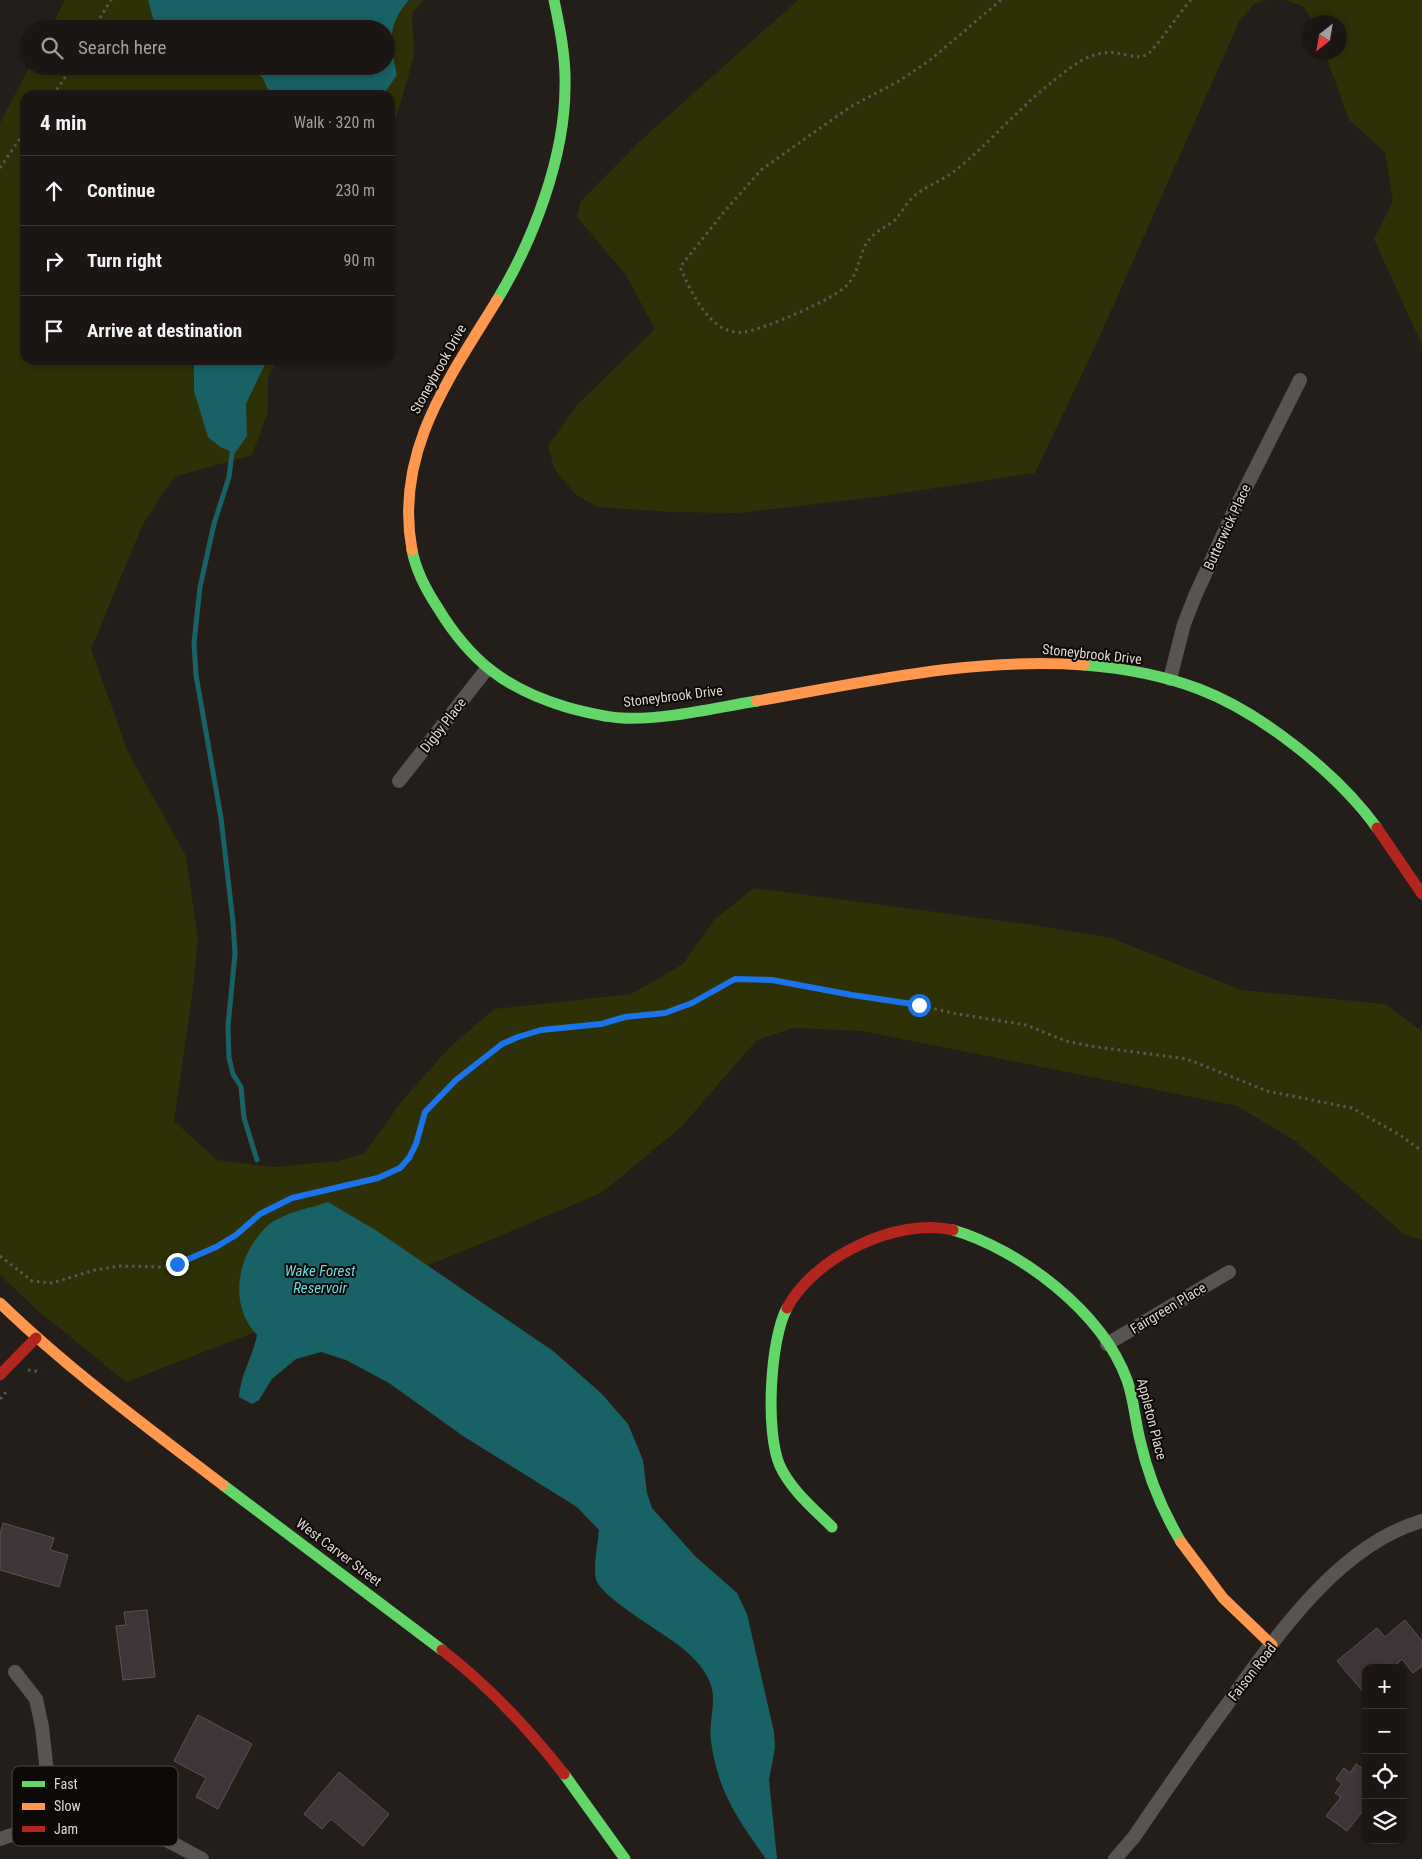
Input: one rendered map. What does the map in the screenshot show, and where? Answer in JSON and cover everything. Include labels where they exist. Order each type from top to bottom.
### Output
[{"type":"street","name":"Stoneybrook Drive","points":[[554,0],[564,46],[567,84],[565,118],[558,148],[534,221],[516,265],[436,399],[417,444],[412,465],[409,520],[415,564],[424,585],[466,652],[486,670],[518,689],[556,704],[600,716],[626,718],[777,698],[920,673],[985,666],[1050,663],[1109,668],[1170,679],[1202,690],[1232,706],[1289,743],[1334,778],[1375,826],[1422,894]]},
{"type":"street","name":"Butterwick Place","points":[[1170,679],[1184,624],[1195,596],[1233,513],[1300,380]]},
{"type":"street","name":"Digby Place","points":[[400,781],[486,670]]},
{"type":"street","name":"Appleton Place","points":[[832,1527],[785,1474],[778,1460],[774,1437],[774,1351],[776,1335],[788,1304],[805,1284],[823,1268],[870,1242],[891,1234],[911,1228],[947,1229],[990,1244],[1036,1272],[1083,1314],[1107,1344],[1125,1374],[1131,1393],[1144,1456],[1172,1526],[1218,1592],[1237,1614],[1272,1645]]},
{"type":"street","name":"Fairgreen Place","points":[[1107,1344],[1229,1272]]},
{"type":"street","name":"West Carver Street","points":[[0,1303],[36,1338],[93,1386],[476,1676],[526,1726],[550,1754],[573,1783],[624,1859]]},
{"type":"street","points":[[0,1323],[9,1313]]},
{"type":"street","points":[[0,1375],[36,1338]]},
{"type":"street","name":"Faison Road","points":[[1115,1859],[1134,1837],[1183,1764],[1272,1645],[1304,1606],[1347,1564],[1371,1544],[1405,1526],[1422,1521]]},
{"type":"street","points":[[15,1672],[36,1700],[42,1728],[46,1766]]},
{"type":"street","points":[[0,1839],[12,1834]]},
{"type":"street","points":[[175,1846],[202,1859]]},
{"type":"path","points":[[99,20],[111,0]]},
{"type":"path","points":[[1001,0],[929,61],[899,81],[850,107],[817,132],[779,155],[748,184],[680,267],[691,292],[714,321],[727,330],[744,332],[794,316],[847,286],[870,239],[896,219],[910,200],[922,189],[952,172],[1034,97],[1086,58],[1099,52],[1114,52],[1134,56],[1146,55],[1155,47],[1176,15],[1191,0]]},
{"type":"path","points":[[56,90],[67,75]]},
{"type":"path","points":[[0,168],[20,138]]},
{"type":"path","points":[[0,1256],[32,1281],[52,1283],[95,1270],[120,1266],[161,1268],[192,1259],[236,1235],[260,1214],[292,1198],[378,1178],[400,1168],[409,1158],[416,1144],[425,1112],[456,1080],[502,1044],[541,1030],[601,1024],[625,1017],[665,1013],[692,1003],[735,979],[772,980],[852,995],[891,1000],[1026,1025],[1066,1041],[1090,1046],[1187,1059],[1268,1091],[1352,1108],[1400,1135],[1422,1151]]},
{"type":"shaded area","points":[[65,0],[424,0],[412,13],[414,56],[395,122],[395,90],[20,90],[20,365],[274,365],[268,377],[268,412],[252,455],[174,477],[143,524],[91,649],[128,752],[186,856],[198,939],[193,989],[174,1121],[217,1160],[273,1167],[338,1161],[365,1153],[401,1102],[449,1048],[494,1009],[631,994],[683,964],[714,920],[754,888],[1026,924],[1112,938],[1241,990],[1385,1004],[1422,1031],[1422,1240],[1404,1234],[1294,1140],[1237,1106],[862,1031],[793,1028],[757,1040],[681,1127],[603,1192],[459,1253],[126,1382],[37,1310],[0,1275],[0,123],[25,75],[395,75],[395,20],[55,20]]},
{"type":"shaded area","points":[[798,0],[1267,0],[1254,4],[1239,22],[1094,349],[1035,473],[876,497],[739,513],[671,512],[597,507],[575,494],[554,468],[548,446],[577,405],[655,329],[626,275],[577,217],[581,201],[640,141]]},
{"type":"shaded area","points":[[1284,0],[1422,0],[1422,345],[1374,239],[1393,201],[1385,152],[1349,120],[1328,60],[1347,60],[1347,15],[1309,15],[1303,6]]},
{"type":"water","points":[[148,0],[409,0],[395,21],[153,19]]},
{"type":"water","points":[[395,64],[397,75],[386,90],[268,90],[263,78],[259,75],[395,75]]},
{"type":"water","points":[[194,365],[265,365],[246,404],[247,436],[235,453],[220,447],[208,437],[194,391]]},
{"type":"water","name":"Wake Forest Reservoir","points":[[328,1202],[377,1231],[553,1351],[601,1393],[628,1424],[643,1460],[647,1493],[652,1508],[695,1556],[737,1593],[747,1614],[774,1732],[775,1748],[769,1780],[777,1859],[766,1859],[730,1804],[718,1775],[710,1733],[713,1693],[706,1674],[681,1647],[620,1605],[600,1586],[596,1579],[595,1567],[599,1530],[577,1507],[463,1436],[389,1383],[346,1360],[321,1352],[296,1359],[272,1379],[259,1400],[252,1404],[239,1397],[242,1381],[257,1335],[248,1323],[239,1295],[243,1266],[248,1253],[255,1240],[271,1223],[286,1215]]},
{"type":"building","points":[[3,1523],[54,1538],[50,1550],[68,1555],[59,1587],[0,1570],[0,1535]]},
{"type":"building","points":[[147,1610],[155,1677],[123,1680],[116,1626],[126,1625],[124,1612]]},
{"type":"building","points":[[1405,1620],[1422,1641],[1422,1666],[1413,1673],[1402,1659],[1397,1664],[1389,1662],[1387,1664],[1362,1664],[1362,1690],[1337,1661],[1377,1628],[1385,1637]]},
{"type":"building","points":[[198,1715],[252,1744],[218,1809],[196,1797],[206,1778],[174,1761]]},
{"type":"building","points":[[1356,1764],[1362,1768],[1362,1812],[1347,1831],[1326,1816],[1341,1797],[1335,1793],[1342,1784],[1336,1779],[1344,1768],[1350,1773]]},
{"type":"building","points":[[339,1772],[389,1814],[363,1846],[331,1819],[322,1829],[304,1814]]},
{"type":"waterway","points":[[233,446],[229,477],[214,524],[200,587],[194,643],[196,675],[221,818],[233,922],[235,954],[228,1026],[229,1058],[233,1074],[241,1087],[244,1118],[257,1160]]},
{"type":"traffic: fast","points":[[497,300],[523,252],[534,225],[553,170],[559,142],[564,114],[565,65],[554,0]]},
{"type":"traffic: fast","points":[[412,550],[419,573],[426,587],[450,627],[463,643],[492,671],[508,682],[545,700],[587,712],[622,718],[672,715],[757,701]]},
{"type":"traffic: fast","points":[[1084,665],[1128,670],[1171,680],[1199,689],[1248,713],[1273,729],[1320,767],[1342,787],[1377,828]]},
{"type":"traffic: fast","points":[[953,1230],[979,1239],[1031,1268],[1079,1308],[1099,1331],[1115,1355],[1127,1380],[1151,1480],[1181,1542]]},
{"type":"traffic: fast","points":[[787,1308],[781,1322],[773,1363],[771,1410],[775,1451],[780,1466],[790,1483],[803,1499],[832,1527]]},
{"type":"traffic: fast","points":[[223,1485],[442,1650]]},
{"type":"traffic: fast","points":[[564,1774],[625,1859]]},
{"type":"traffic: slow","points":[[412,550],[409,514],[411,481],[418,449],[444,388],[497,300]]},
{"type":"traffic: slow","points":[[757,701],[879,679],[960,668],[1042,663],[1084,665]]},
{"type":"traffic: slow","points":[[0,1303],[81,1375],[223,1485]]},
{"type":"traffic: slow","points":[[1181,1542],[1223,1598],[1272,1645]]},
{"type":"traffic: jam","points":[[1377,828],[1422,894]]},
{"type":"traffic: jam","points":[[787,1308],[800,1289],[816,1272],[837,1257],[859,1245],[907,1230],[931,1228],[953,1230]]},
{"type":"traffic: jam","points":[[0,1375],[36,1338]]},
{"type":"traffic: jam","points":[[442,1650],[476,1678],[507,1708],[564,1774]]},
{"type":"route","points":[[177,1264],[216,1247],[236,1235],[260,1214],[292,1198],[324,1189],[348,1186],[391,1174],[409,1158],[416,1144],[425,1112],[456,1080],[502,1044],[518,1037],[541,1030],[601,1024],[625,1017],[665,1013],[692,1003],[735,979],[772,980],[919,1005]]}]
